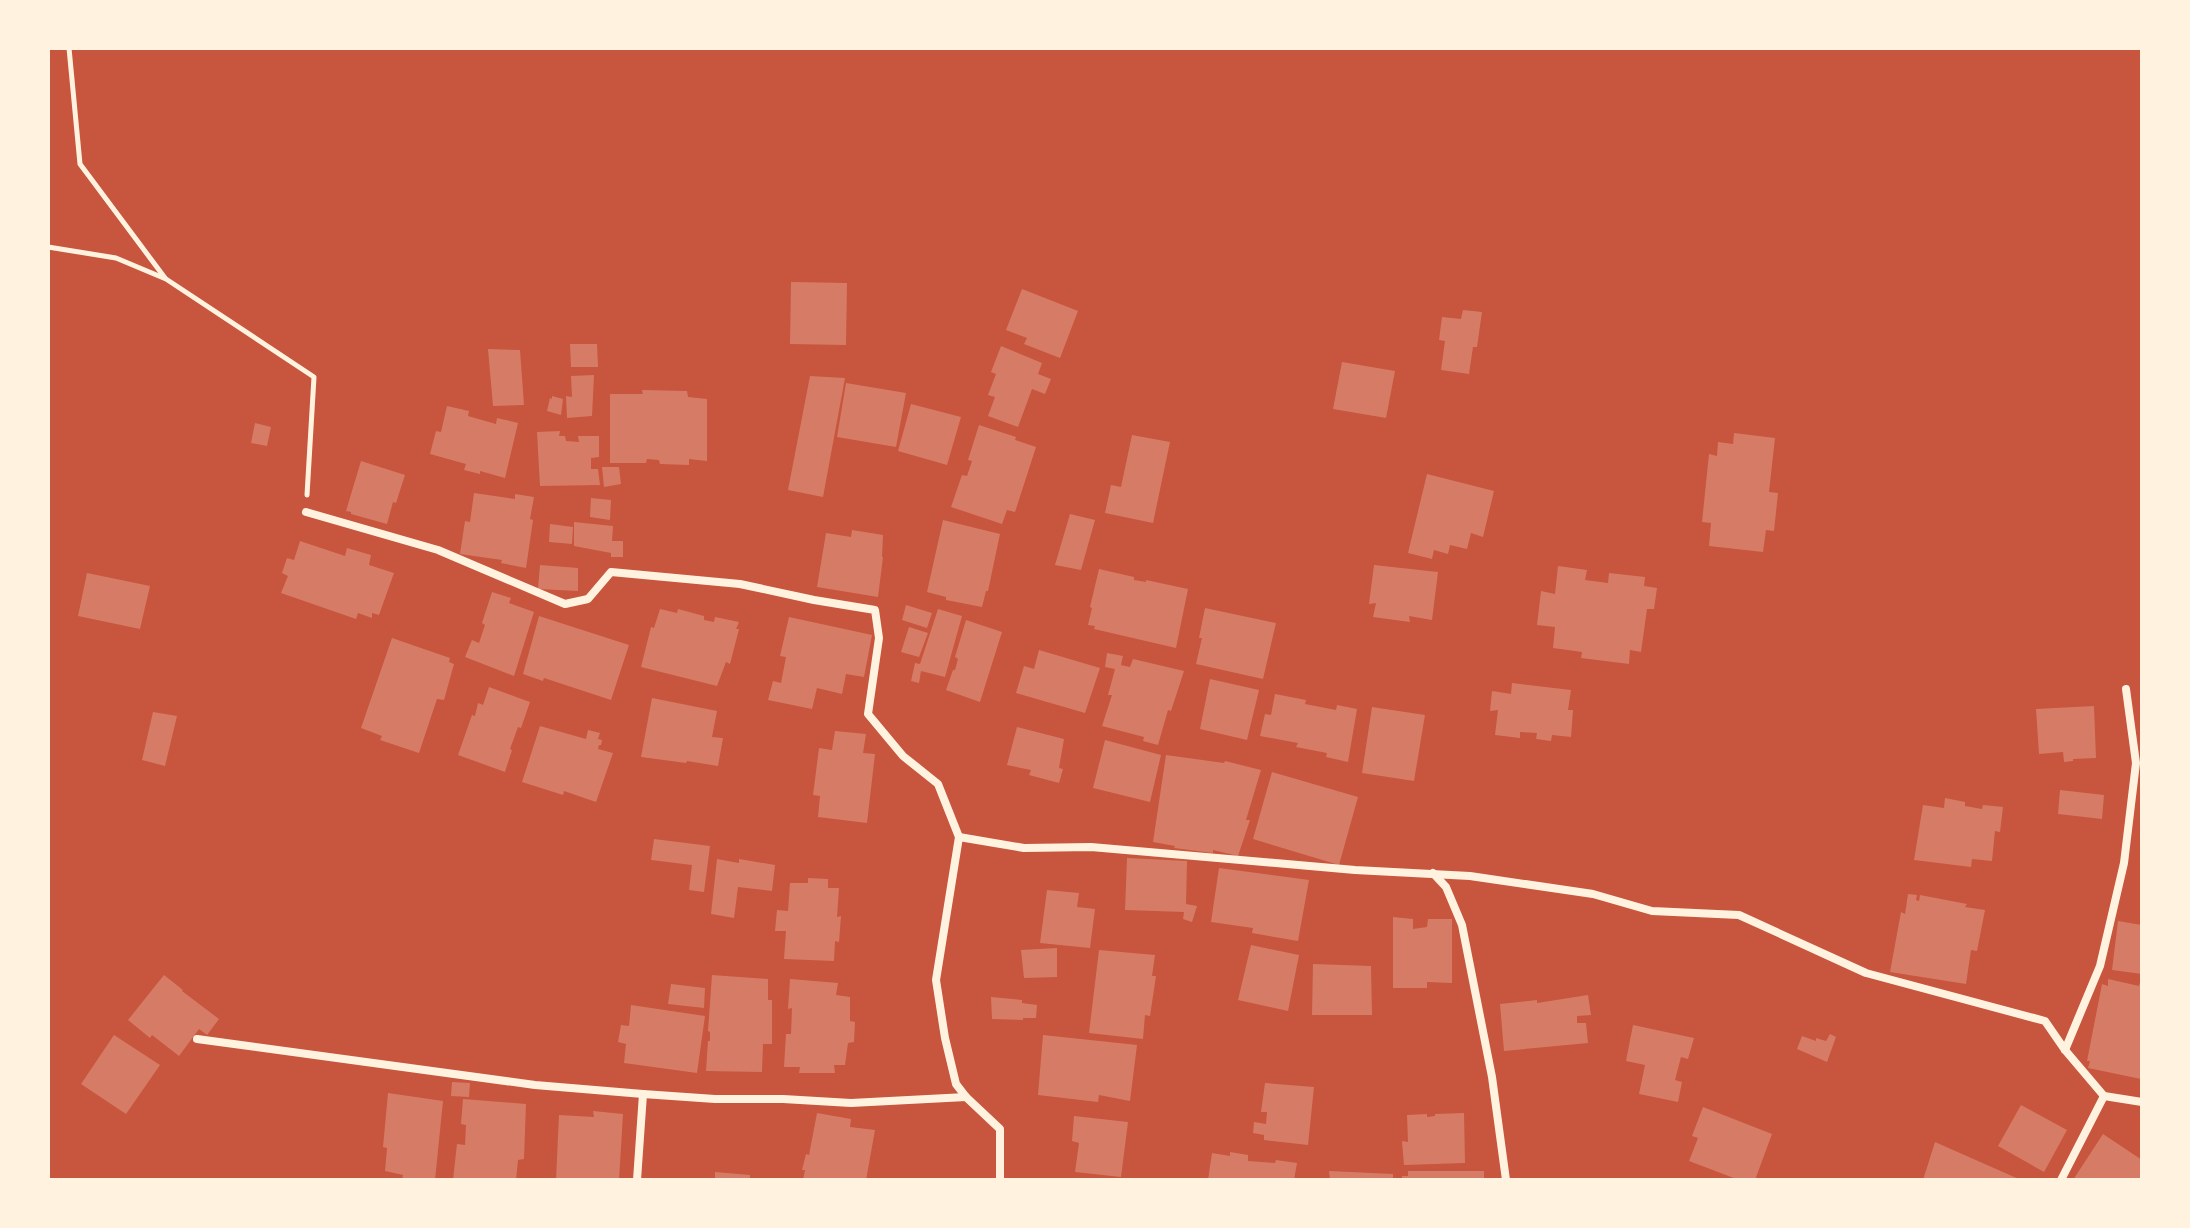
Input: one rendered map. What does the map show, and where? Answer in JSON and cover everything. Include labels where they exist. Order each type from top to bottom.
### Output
[{"type":"street","points":[[306,512],[438,550],[565,604],[588,599],[611,572],[740,584],[875,610],[879,638],[868,714],[903,756],[938,784],[959,837],[936,980],[956,1084],[1000,1129],[1000,1180]]},
{"type":"street","points":[[2065,1050],[2100,966],[2124,863],[2136,763],[2126,689]]},
{"type":"street","points":[[959,837],[1024,848],[1091,847],[1355,870],[1470,876],[1593,894],[1652,911],[1739,915],[1866,973],[2045,1021],[2104,1096],[2142,1102]]},
{"type":"street","points":[[1433,873],[1446,887],[1462,925],[1492,1077],[1506,1180]]},
{"type":"street","points":[[197,1039],[535,1085],[643,1094],[851,1103],[966,1097]]},
{"type":"street","points":[[637,1180],[643,1094]]},
{"type":"street","points":[[2061,1180],[2104,1096]]},
{"type":"path","points":[[69,48],[80,164],[166,279]]},
{"type":"path","points":[[48,247],[116,258],[166,279],[314,377],[306,512]]},
{"type":"building","points":[[791,282],[847,283],[846,345],[790,344]]},
{"type":"building","points":[[1022,289],[1078,311],[1060,358],[1024,344],[1027,338],[1006,330]]},
{"type":"building","points":[[1463,310],[1482,312],[1469,374],[1441,370],[1445,341],[1439,340],[1442,317],[1461,319]]},
{"type":"building","points":[[570,344],[597,344],[598,367],[571,367]]},
{"type":"building","points":[[1001,346],[1042,363],[1038,374],[1051,379],[1045,394],[1032,389],[1018,427],[988,416],[995,397],[988,395],[996,374],[991,372]]},
{"type":"building","points":[[488,349],[520,350],[524,405],[493,406]]},
{"type":"building","points":[[1342,362],[1395,371],[1386,418],[1333,409]]},
{"type":"building","points":[[594,375],[592,416],[567,418],[566,396],[572,397],[571,376]]},
{"type":"building","points":[[810,376],[845,378],[823,497],[788,490]]},
{"type":"building","points":[[846,383],[906,393],[896,447],[837,437]]},
{"type":"building","points":[[642,390],[687,391],[688,397],[707,399],[707,461],[689,459],[689,465],[660,464],[659,460],[647,459],[646,463],[610,463],[610,394],[643,394]]},
{"type":"building","points":[[552,396],[563,399],[561,415],[547,411]]},
{"type":"building","points":[[911,404],[961,417],[947,465],[898,451]]},
{"type":"building","points":[[447,406],[469,411],[468,416],[496,424],[497,418],[518,423],[505,478],[464,470],[466,464],[430,454],[436,431],[441,432]]},
{"type":"building","points":[[255,423],[271,427],[267,446],[251,443]]},
{"type":"building","points":[[979,425],[1036,447],[1015,512],[1007,510],[1002,524],[951,507],[962,475],[967,476],[972,461],[968,460]]},
{"type":"building","points":[[560,431],[559,436],[565,436],[566,441],[579,442],[578,436],[599,436],[599,457],[591,458],[591,469],[598,469],[600,485],[540,486],[537,432]]},
{"type":"building","points":[[1734,433],[1775,438],[1769,492],[1778,493],[1774,531],[1766,530],[1763,552],[1709,546],[1711,523],[1702,522],[1709,454],[1717,456],[1718,442],[1733,444]]},
{"type":"building","points":[[1132,435],[1170,442],[1153,523],[1105,513],[1111,485],[1121,487]]},
{"type":"building","points":[[361,461],[405,475],[387,524],[346,511]]},
{"type":"building","points":[[602,467],[619,467],[621,484],[604,487]]},
{"type":"building","points":[[1427,474],[1494,491],[1483,537],[1471,533],[1467,549],[1450,545],[1448,554],[1434,550],[1432,559],[1408,553]]},
{"type":"building","points":[[474,493],[515,499],[515,494],[534,497],[526,568],[501,563],[502,560],[460,554],[465,521],[470,522]]},
{"type":"building","points":[[591,498],[611,500],[610,520],[590,517]]},
{"type":"building","points":[[1070,514],[1095,520],[1081,570],[1055,565]]},
{"type":"building","points":[[943,520],[1000,534],[982,607],[946,600],[946,597],[927,592]]},
{"type":"building","points":[[574,522],[613,526],[612,541],[623,541],[623,557],[611,557],[611,553],[574,546]]},
{"type":"building","points":[[550,524],[573,527],[572,544],[549,542]]},
{"type":"building","points":[[852,530],[883,535],[878,597],[817,587],[826,533],[851,537]]},
{"type":"building","points":[[300,541],[345,556],[347,548],[371,555],[369,565],[394,573],[379,615],[372,613],[372,618],[358,613],[356,619],[281,593],[288,576],[282,573],[287,558],[294,560]]},
{"type":"building","points":[[540,565],[578,568],[578,591],[538,589]]},
{"type":"building","points":[[1374,565],[1438,572],[1432,620],[1409,616],[1410,622],[1373,617],[1376,603],[1369,604]]},
{"type":"building","points":[[1558,566],[1587,570],[1585,580],[1608,583],[1609,573],[1645,577],[1644,586],[1657,588],[1654,609],[1647,609],[1641,652],[1630,650],[1629,664],[1581,658],[1582,652],[1553,648],[1555,627],[1537,625],[1541,591],[1555,594]]},
{"type":"building","points":[[1099,569],[1134,577],[1134,580],[1188,589],[1176,648],[1088,625]]},
{"type":"building","points":[[87,573],[150,586],[140,629],[78,616]]},
{"type":"building","points":[[492,592],[511,598],[509,603],[534,612],[514,676],[465,657],[472,640],[479,643]]},
{"type":"building","points":[[906,605],[932,613],[927,628],[902,620]]},
{"type":"building","points":[[1205,608],[1276,623],[1263,679],[1196,664]]},
{"type":"building","points":[[660,609],[677,613],[678,609],[714,622],[715,617],[739,622],[730,664],[726,662],[717,686],[641,667],[651,627],[654,628]]},
{"type":"building","points":[[938,609],[962,616],[945,677],[921,671],[919,683],[911,681],[915,663],[920,664]]},
{"type":"building","points":[[539,616],[629,645],[611,700],[523,674]]},
{"type":"building","points":[[789,617],[872,635],[864,677],[846,674],[842,694],[817,688],[812,709],[768,700],[773,681],[781,683],[786,657],[780,656]]},
{"type":"building","points":[[966,620],[1002,632],[980,702],[946,690],[955,670],[958,659],[955,657]]},
{"type":"building","points":[[909,627],[928,633],[919,657],[901,652]]},
{"type":"building","points":[[392,638],[450,658],[449,662],[454,664],[444,700],[437,699],[419,753],[380,740],[382,736],[361,728]]},
{"type":"building","points":[[1039,650],[1100,668],[1085,713],[1016,693],[1024,666],[1034,669]]},
{"type":"building","points":[[1107,653],[1123,656],[1121,665],[1130,667],[1133,659],[1184,671],[1158,745],[1143,741],[1144,737],[1102,726],[1112,695],[1108,695],[1115,669],[1105,667]]},
{"type":"building","points":[[1210,679],[1259,690],[1247,740],[1200,729]]},
{"type":"building","points":[[1512,683],[1571,690],[1568,710],[1573,710],[1571,737],[1552,735],[1551,741],[1536,739],[1537,733],[1520,732],[1520,738],[1495,735],[1498,710],[1490,711],[1492,691],[1511,694]]},
{"type":"building","points":[[489,687],[530,702],[510,749],[505,772],[458,755],[472,715],[475,716],[478,703],[483,705]]},
{"type":"building","points":[[1275,694],[1336,710],[1337,705],[1357,709],[1348,762],[1326,757],[1327,753],[1296,747],[1298,743],[1260,736],[1265,714],[1271,715]]},
{"type":"building","points":[[652,698],[717,711],[712,737],[723,738],[718,766],[641,757]]},
{"type":"building","points":[[2094,706],[2096,758],[2064,762],[2063,752],[2039,754],[2036,709]]},
{"type":"building","points":[[1372,707],[1425,715],[1414,781],[1362,773]]},
{"type":"building","points":[[153,712],[177,716],[165,766],[142,760]]},
{"type":"building","points":[[540,726],[586,739],[588,730],[600,733],[598,739],[602,740],[598,749],[613,753],[596,802],[522,782]]},
{"type":"building","points":[[1017,727],[1064,739],[1059,783],[1029,775],[1031,770],[1007,765]]},
{"type":"building","points":[[835,731],[866,734],[863,753],[875,754],[867,823],[818,817],[820,796],[813,795],[819,748],[832,750]]},
{"type":"building","points":[[1105,740],[1161,755],[1150,802],[1093,788]]},
{"type":"building","points":[[1166,755],[1225,761],[1261,770],[1238,856],[1213,850],[1213,853],[1174,848],[1153,842]]},
{"type":"building","points":[[1272,772],[1358,797],[1339,865],[1253,839]]},
{"type":"building","points":[[2060,790],[2104,795],[2102,819],[2058,814]]},
{"type":"building","points":[[1945,798],[1982,809],[1983,805],[2003,807],[2000,832],[1995,831],[1992,861],[1972,859],[1971,867],[1914,860],[1923,805],[1944,808]]},
{"type":"building","points":[[654,839],[710,846],[704,892],[689,890],[692,865],[651,860]]},
{"type":"building","points":[[1127,858],[1187,861],[1186,904],[1197,906],[1192,922],[1183,919],[1184,912],[1125,910]]},
{"type":"building","points":[[717,859],[775,865],[772,891],[738,887],[734,918],[711,914]]},
{"type":"building","points":[[1219,868],[1309,880],[1298,941],[1252,933],[1253,928],[1211,922]]},
{"type":"building","points":[[808,878],[828,879],[828,888],[839,888],[837,917],[841,916],[834,961],[784,959],[786,931],[775,931],[777,910],[788,911],[790,883],[808,883]]},
{"type":"building","points":[[1047,890],[1079,893],[1077,907],[1095,909],[1090,948],[1040,943]]},
{"type":"building","points":[[1908,894],[1917,895],[1916,900],[1919,901],[1920,895],[1985,910],[1977,951],[1971,950],[1966,984],[1890,972],[1901,912],[1905,914]]},
{"type":"building","points":[[1393,917],[1413,919],[1413,929],[1427,927],[1428,919],[1452,919],[1452,983],[1427,982],[1427,988],[1393,988]]},
{"type":"building","points":[[2118,921],[2142,925],[2142,974],[2112,970]]},
{"type":"building","points":[[1251,945],[1299,955],[1288,1011],[1238,1000]]},
{"type":"building","points":[[1057,948],[1057,977],[1024,978],[1021,950]]},
{"type":"building","points":[[1099,950],[1155,955],[1152,976],[1156,976],[1150,1016],[1145,1015],[1143,1039],[1089,1033]]},
{"type":"building","points":[[1313,964],[1371,966],[1372,1015],[1312,1015]]},
{"type":"building","points":[[164,975],[219,1019],[207,1035],[199,1029],[179,1056],[128,1020]]},
{"type":"building","points":[[712,975],[768,979],[768,1000],[772,1000],[772,1044],[763,1044],[762,1072],[706,1071]]},
{"type":"building","points":[[2141,978],[2141,1079],[2088,1068],[2102,984],[2108,986],[2108,979],[2139,986]]},
{"type":"building","points":[[790,979],[838,983],[836,995],[850,997],[850,1021],[855,1022],[854,1042],[848,1043],[845,1065],[834,1065],[835,1073],[799,1073],[800,1067],[784,1067],[786,1034],[791,1034],[792,1008],[788,1009]]},
{"type":"building","points":[[671,984],[705,988],[704,1008],[668,1004]]},
{"type":"building","points":[[1588,995],[1591,1015],[1577,1016],[1577,1023],[1586,1023],[1588,1043],[1504,1051],[1500,1004],[1537,1000],[1537,1003]]},
{"type":"building","points":[[991,997],[1037,1005],[1036,1018],[992,1019]]},
{"type":"building","points":[[631,1005],[705,1016],[697,1073],[624,1063],[626,1044],[618,1042],[621,1025],[629,1026]]},
{"type":"building","points":[[1633,1025],[1694,1038],[1688,1059],[1681,1057],[1675,1080],[1682,1082],[1678,1102],[1639,1094],[1645,1065],[1626,1061]]},
{"type":"building","points":[[1830,1034],[1836,1037],[1827,1062],[1797,1049],[1802,1036],[1826,1041]]},
{"type":"building","points":[[114,1035],[160,1065],[126,1114],[81,1084]]},
{"type":"building","points":[[1043,1035],[1137,1045],[1130,1101],[1099,1095],[1098,1102],[1038,1095]]},
{"type":"building","points":[[452,1082],[470,1083],[469,1097],[451,1096]]},
{"type":"building","points":[[1265,1083],[1314,1087],[1308,1145],[1264,1140],[1264,1135],[1253,1133],[1254,1122],[1266,1124],[1267,1112],[1261,1112]]},
{"type":"building","points":[[388,1093],[443,1101],[435,1180],[402,1180],[403,1175],[385,1171],[387,1148],[383,1147]]},
{"type":"building","points":[[463,1099],[526,1104],[524,1159],[518,1160],[516,1180],[453,1180],[457,1144],[465,1145],[466,1125],[461,1124]]},
{"type":"building","points":[[2021,1105],[2067,1130],[2044,1172],[1998,1146]]},
{"type":"building","points":[[1703,1107],[1772,1134],[1755,1180],[1739,1180],[1689,1161],[1698,1138],[1692,1136]]},
{"type":"building","points":[[593,1111],[623,1114],[619,1180],[556,1180],[559,1115],[594,1117]]},
{"type":"building","points":[[817,1113],[851,1119],[850,1127],[875,1130],[866,1180],[803,1180],[805,1170],[802,1170],[806,1154],[809,1155]]},
{"type":"building","points":[[1464,1113],[1465,1163],[1404,1165],[1402,1141],[1408,1142],[1407,1115],[1427,1114],[1427,1117]]},
{"type":"building","points":[[1074,1116],[1128,1122],[1121,1177],[1075,1172],[1079,1143],[1072,1141]]},
{"type":"building","points":[[2103,1134],[2142,1160],[2141,1180],[2073,1180]]},
{"type":"building","points":[[1935,1142],[2021,1180],[1923,1180]]},
{"type":"building","points":[[1230,1152],[1248,1155],[1248,1161],[1297,1163],[1294,1180],[1208,1180],[1212,1153],[1230,1156]]},
{"type":"building","points":[[1329,1171],[1393,1174],[1393,1180],[1330,1180]]},
{"type":"building","points":[[1408,1171],[1484,1171],[1484,1180],[1402,1180],[1402,1176],[1408,1176]]},
{"type":"building","points":[[715,1172],[750,1175],[750,1180],[715,1180]]}]
